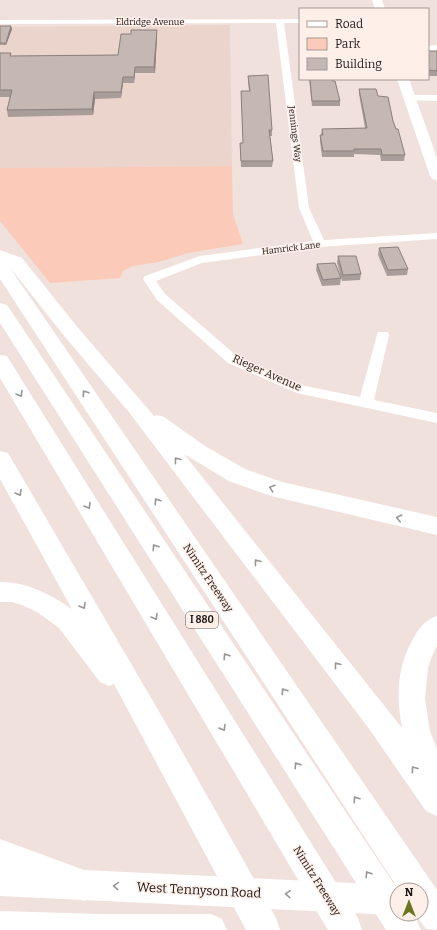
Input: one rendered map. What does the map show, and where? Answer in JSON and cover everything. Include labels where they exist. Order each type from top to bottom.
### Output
[{"type":"highway","points":[[0,255],[16,262],[72,333],[135,406],[377,717],[437,801]]},
{"type":"highway","name":"Nimitz Freeway","points":[[0,266],[413,882]]},
{"type":"highway","name":"I 880","points":[[0,310],[405,930]]},
{"type":"highway","name":"Nimitz Freeway","points":[[0,361],[346,930]]},
{"type":"highway","points":[[135,406],[197,452],[237,475],[279,490],[437,526]]},
{"type":"highway","points":[[0,459],[165,749],[264,930]]},
{"type":"highway","points":[[0,592],[12,592],[28,596],[46,605],[68,620],[165,749]]},
{"type":"highway","points":[[437,627],[430,634],[419,652],[412,673],[411,692],[414,717],[422,748],[437,777]]},
{"type":"highway","points":[[0,854],[84,885]]},
{"type":"highway","points":[[429,906],[437,918]]},
{"type":"main road","name":"West Tennyson Road","points":[[0,881],[389,900]]},
{"type":"main road","points":[[0,927],[99,930],[211,930]]},
{"type":"street","name":"Jennings Way","points":[[280,21],[304,208],[320,244]]},
{"type":"street","name":"Eldridge Avenue","points":[[0,22],[299,21]]},
{"type":"street","points":[[403,80],[409,98],[434,159],[437,176]]},
{"type":"street","points":[[409,98],[437,98]]},
{"type":"street","name":"Hamrick Lane","points":[[149,280],[200,260],[320,244],[437,236]]},
{"type":"street","name":"Rieger Avenue","points":[[149,280],[161,297],[233,360],[302,390],[437,418]]},
{"type":"street","points":[[366,403],[383,335]]},
{"type":"shaded area","points":[[230,25],[232,166],[0,168],[0,27]]},
{"type":"green space","points":[[232,166],[233,214],[243,244],[188,253],[159,262],[133,266],[123,271],[120,278],[50,283],[0,221],[0,168]]},
{"type":"building","points":[[0,26],[11,26],[6,43],[0,43]]},
{"type":"building","points":[[131,30],[157,30],[154,67],[135,67],[134,77],[123,77],[121,92],[94,92],[92,109],[7,110],[12,90],[0,90],[0,53],[11,53],[10,56],[118,55],[121,34],[131,34]]},
{"type":"building","points":[[429,51],[437,51],[437,71],[429,70]]},
{"type":"building","points":[[268,75],[272,130],[269,130],[273,161],[241,161],[240,143],[243,143],[241,91],[250,91],[248,76]]},
{"type":"building","points":[[310,80],[335,81],[340,101],[312,101]]},
{"type":"building","points":[[359,89],[376,89],[378,96],[388,97],[393,121],[396,129],[398,129],[405,155],[382,155],[381,149],[323,151],[320,135],[323,135],[322,129],[367,128]]},
{"type":"building","points":[[398,247],[408,269],[388,270],[379,248]]},
{"type":"building","points":[[338,256],[356,256],[361,274],[343,275]]},
{"type":"building","points":[[335,263],[341,278],[323,280],[317,264]]}]
